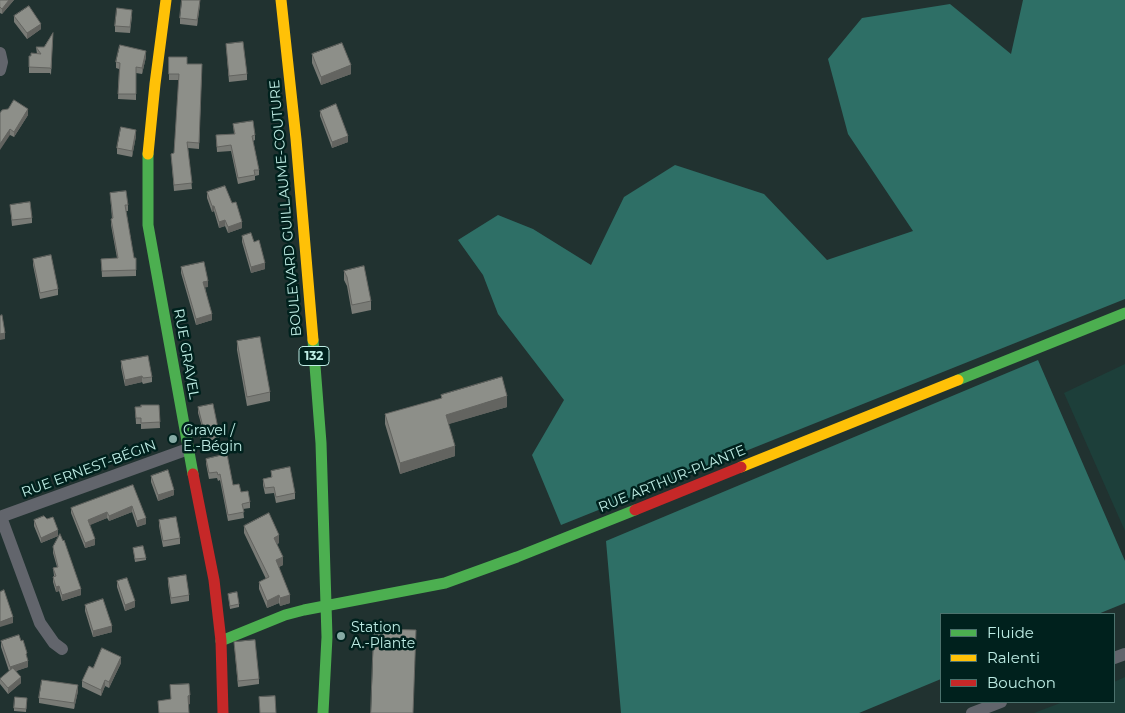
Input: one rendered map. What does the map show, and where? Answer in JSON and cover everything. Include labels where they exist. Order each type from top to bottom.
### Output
[{"type":"street","name":"RUE GRAVEL","points":[[166,0],[154,88],[146,202],[159,288],[214,580],[222,641],[223,713]]},
{"type":"street","name":"BOULEVARD GUILLAUME-COUTURE","points":[[280,0],[296,138],[321,443],[327,637],[323,713]]},
{"type":"street","points":[[0,53],[2,62],[0,70]]},
{"type":"street","name":"RUE ARTHUR-PLANTE","points":[[222,641],[240,632],[304,610],[444,583],[499,563],[1125,313]]},
{"type":"street","name":"RUE ERNEST-BÉGIN","points":[[1,517],[188,448]]},
{"type":"street","points":[[1,517],[40,623],[50,639],[62,649]]},
{"type":"street","points":[[972,713],[999,703]]},
{"type":"shaded area","points":[[1023,0],[1125,0],[1125,299],[561,525],[532,455],[564,400],[498,314],[483,275],[458,240],[498,215],[533,229],[591,265],[624,197],[675,165],[764,194],[827,260],[913,231],[848,134],[828,59],[862,18],[950,4],[1011,54]]},
{"type":"shaded area","points":[[1038,360],[1125,561],[1125,603],[1100,613],[940,613],[940,679],[859,713],[621,713],[606,541]]},
{"type":"shaded area","points":[[1125,364],[1125,531],[1064,393]]},
{"type":"shaded area","points":[[1125,677],[1125,713],[1034,713],[1060,703],[1115,703],[1115,682]]},
{"type":"building","points":[[0,0],[9,0],[2,9],[0,7]]},
{"type":"building","points":[[182,0],[200,0],[197,20],[180,18]]},
{"type":"building","points":[[29,6],[41,24],[27,33],[14,16]]},
{"type":"building","points":[[117,8],[132,10],[130,27],[115,26]]},
{"type":"building","points":[[53,33],[51,69],[29,67],[29,56],[31,56],[31,53],[41,54],[36,47],[44,47]]},
{"type":"building","points":[[243,42],[247,74],[229,76],[226,44]]},
{"type":"building","points":[[342,43],[351,65],[321,77],[312,54]]},
{"type":"building","points":[[120,45],[146,51],[142,68],[136,67],[136,94],[118,94],[120,63],[116,62]]},
{"type":"building","points":[[169,57],[187,57],[187,64],[202,64],[199,143],[187,142],[192,183],[174,185],[171,154],[174,153],[179,74],[169,74]]},
{"type":"building","points":[[14,100],[28,109],[14,132],[10,129],[0,144],[0,113],[2,110],[8,109]]},
{"type":"building","points":[[336,104],[348,136],[332,142],[320,111]]},
{"type":"building","points":[[253,121],[255,135],[252,136],[259,170],[254,170],[255,175],[238,178],[231,145],[217,147],[216,135],[235,134],[233,124]]},
{"type":"building","points":[[121,127],[136,130],[132,151],[117,148]]},
{"type":"building","points":[[225,186],[232,203],[236,202],[242,222],[228,227],[225,220],[219,222],[207,192]]},
{"type":"building","points":[[126,191],[128,205],[125,205],[134,258],[136,258],[136,270],[102,271],[101,259],[118,258],[111,219],[113,218],[110,193]]},
{"type":"building","points":[[30,202],[32,218],[12,220],[10,205]]},
{"type":"building","points":[[251,233],[254,242],[259,240],[265,263],[251,267],[242,236]]},
{"type":"building","points":[[51,255],[58,289],[40,293],[33,259]]},
{"type":"building","points":[[204,262],[208,281],[203,282],[212,314],[196,319],[181,267]]},
{"type":"building","points":[[364,266],[371,301],[352,305],[347,277],[344,271]]},
{"type":"building","points":[[2,315],[5,333],[0,334],[0,316]]},
{"type":"building","points":[[260,337],[270,392],[247,397],[237,341]]},
{"type":"building","points":[[148,356],[152,377],[143,378],[142,376],[125,380],[121,361]]},
{"type":"building","points":[[502,377],[507,396],[446,415],[455,446],[400,463],[385,414],[442,398],[441,395]]},
{"type":"building","points":[[213,404],[219,433],[201,437],[199,428],[203,427],[198,407]]},
{"type":"building","points":[[141,405],[159,405],[160,422],[141,423],[141,418],[136,418],[135,407],[141,407]]},
{"type":"building","points":[[227,454],[233,485],[239,484],[241,492],[248,491],[250,502],[242,504],[244,512],[228,515],[220,474],[218,475],[217,472],[209,473],[206,459]]},
{"type":"building","points":[[290,467],[295,493],[276,497],[274,487],[265,488],[263,479],[272,477],[271,471]]},
{"type":"building","points":[[168,470],[174,490],[158,495],[151,476]]},
{"type":"building","points":[[133,485],[146,518],[137,521],[132,506],[109,516],[107,512],[88,520],[95,539],[85,543],[71,508]]},
{"type":"building","points":[[269,513],[279,535],[274,538],[283,557],[276,560],[290,595],[280,598],[279,595],[267,601],[259,582],[269,577],[244,526]]},
{"type":"building","points":[[44,516],[47,519],[53,517],[58,530],[41,538],[34,520]]},
{"type":"building","points":[[176,517],[180,538],[163,541],[159,520]]},
{"type":"building","points":[[60,534],[64,540],[81,589],[62,595],[59,586],[56,587],[53,577],[56,576],[53,568],[58,567],[53,547]]},
{"type":"building","points":[[143,546],[146,558],[135,559],[133,548]]},
{"type":"building","points":[[186,575],[189,595],[171,598],[168,578]]},
{"type":"building","points":[[127,578],[135,601],[125,605],[117,581]]},
{"type":"building","points":[[4,590],[13,617],[0,622],[0,592]]},
{"type":"building","points":[[237,592],[239,604],[230,606],[228,594]]},
{"type":"building","points":[[103,599],[112,626],[93,631],[85,605]]},
{"type":"building","points":[[374,629],[416,630],[413,713],[371,713]]},
{"type":"building","points":[[19,635],[21,641],[23,640],[28,661],[10,667],[1,641]]},
{"type":"building","points":[[255,640],[259,679],[238,681],[234,642]]},
{"type":"building","points":[[102,648],[121,657],[109,682],[105,680],[101,690],[82,681],[89,666],[93,668]]},
{"type":"building","points":[[13,668],[21,677],[8,688],[0,679]]},
{"type":"building","points":[[42,680],[78,685],[74,703],[39,698]]},
{"type":"building","points":[[189,684],[189,713],[159,713],[158,701],[171,699],[170,685]]},
{"type":"building","points":[[275,696],[276,713],[260,713],[259,697]]},
{"type":"building","points":[[15,697],[27,698],[26,709],[14,708]]},
{"type":"traffic: fast","points":[[148,154],[148,225],[193,474]]},
{"type":"traffic: fast","points":[[958,380],[1125,313]]},
{"type":"traffic: fast","points":[[313,340],[321,443],[327,637],[323,713]]},
{"type":"traffic: fast","points":[[221,641],[285,615],[304,610],[445,583],[517,557],[635,510]]},
{"type":"traffic: slow","points":[[148,154],[166,0]]},
{"type":"traffic: slow","points":[[281,0],[296,139],[313,340]]},
{"type":"traffic: slow","points":[[741,467],[958,380]]},
{"type":"traffic: jam","points":[[635,510],[741,467]]},
{"type":"traffic: jam","points":[[193,474],[214,580],[221,641],[223,713]]},
{"type":"place","name":"Gravel / E.-Bégin","points":[[173,439]]},
{"type":"place","name":"Station A.-Plante","points":[[341,636]]}]
